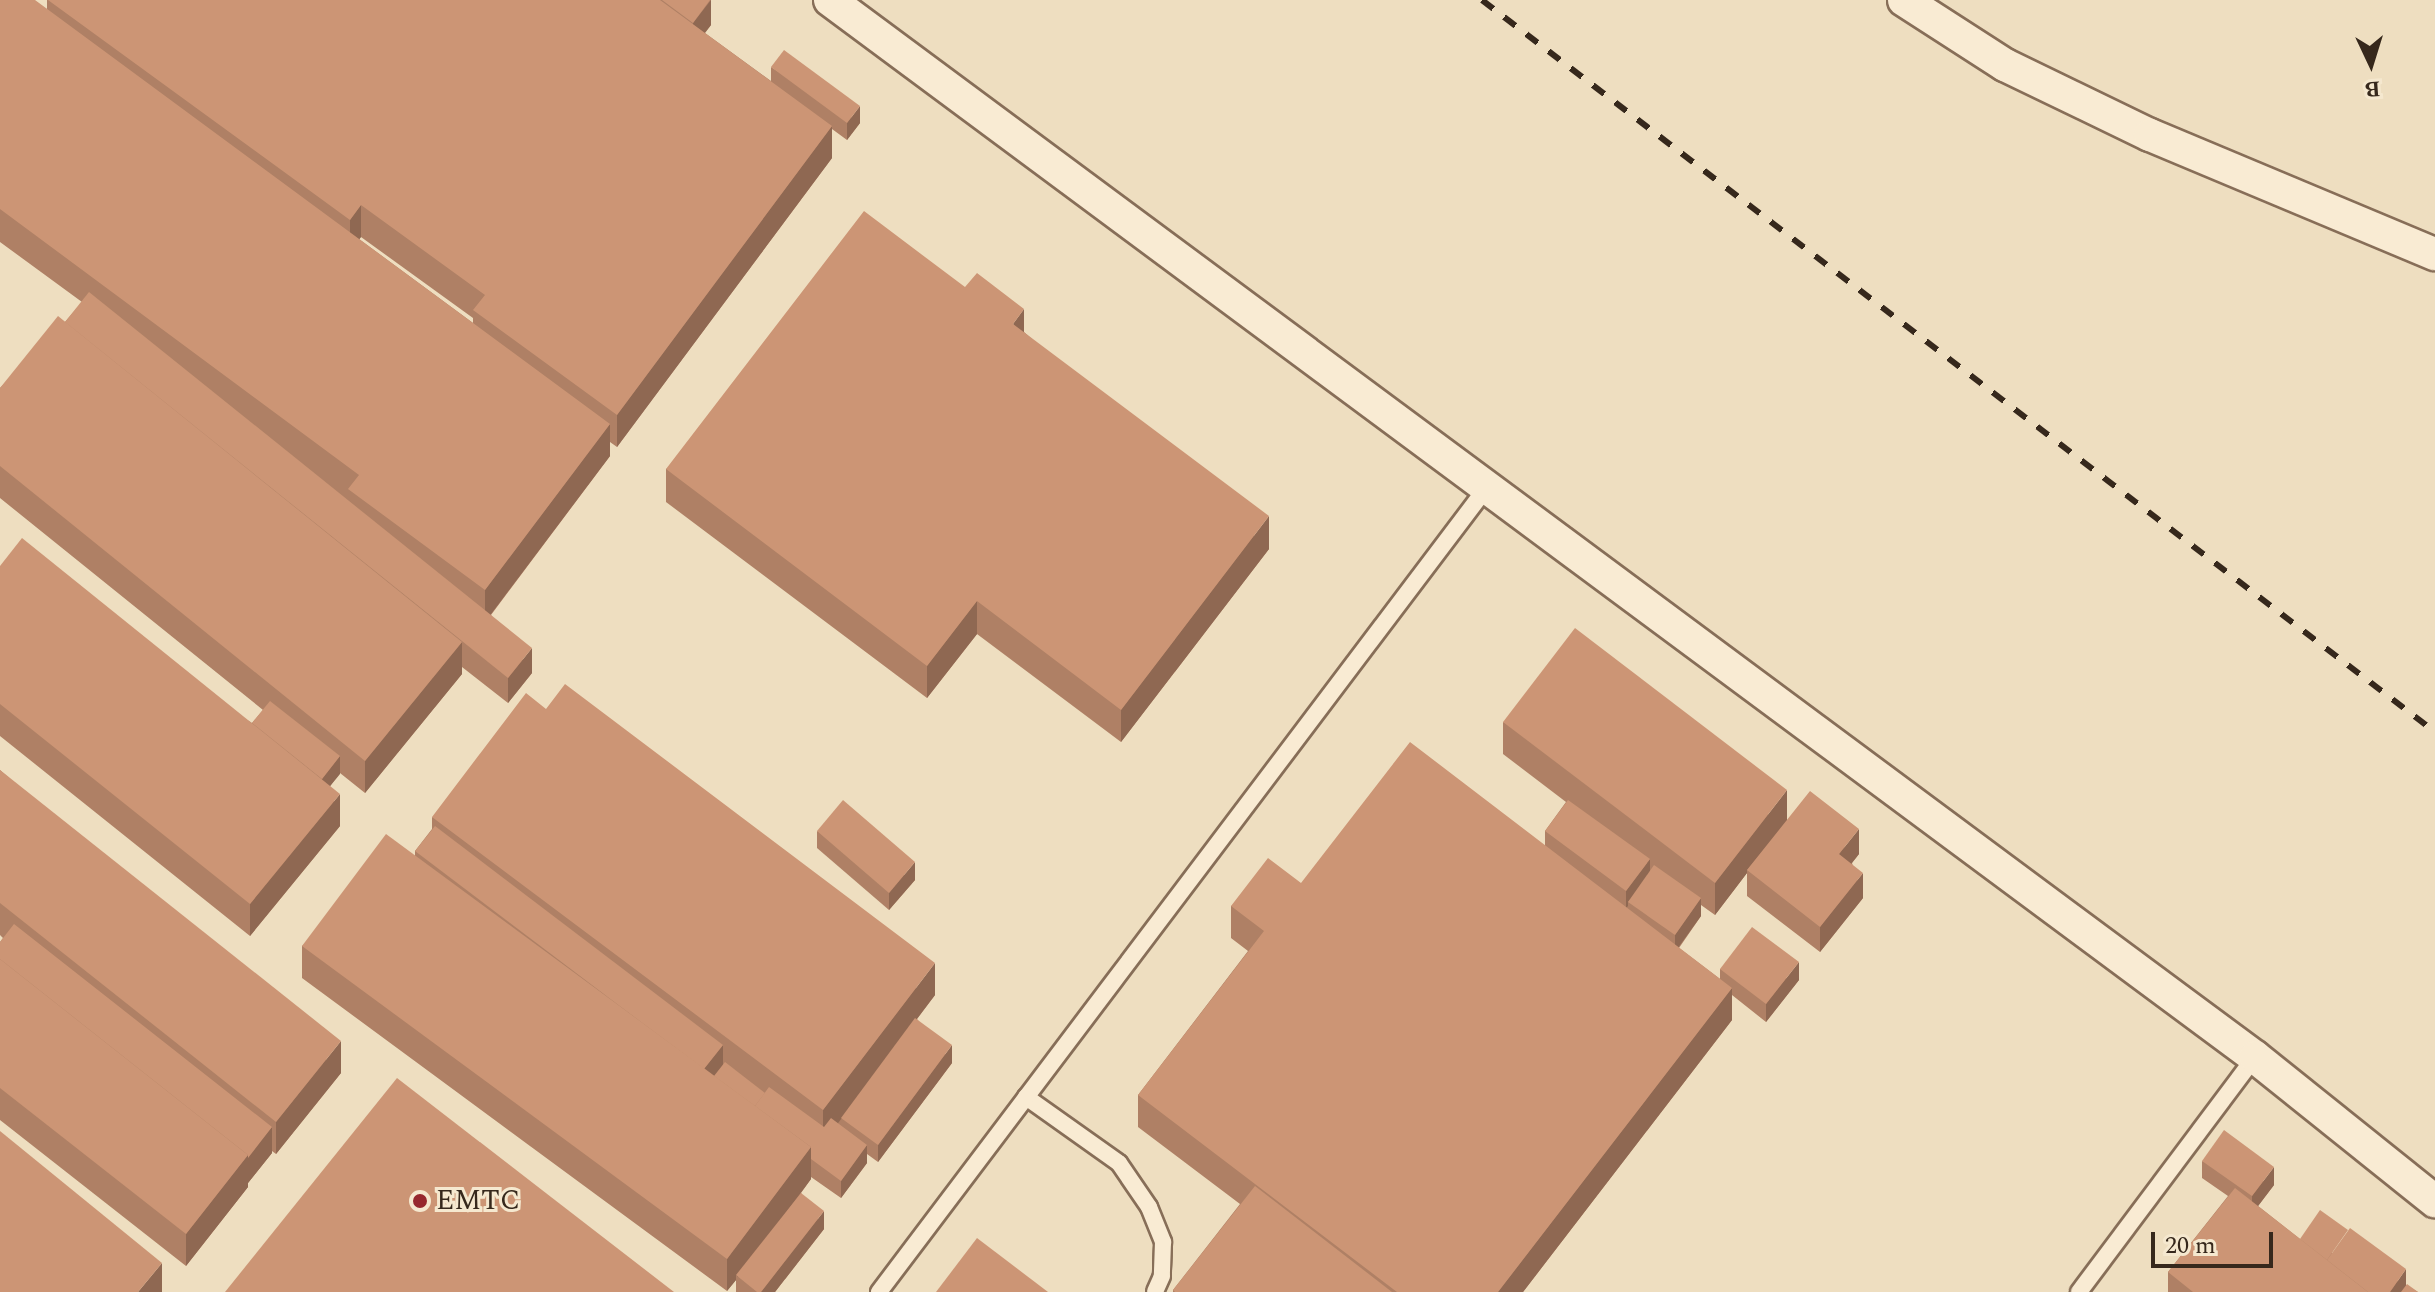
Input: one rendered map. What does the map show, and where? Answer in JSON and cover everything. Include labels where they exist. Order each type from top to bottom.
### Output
[{"type":"street","points":[[830,0],[2255,1057],[2435,1201]]},
{"type":"street","points":[[1904,0],[2005,65],[2150,135],[2435,254]]},
{"type":"lane","points":[[879,1292],[1487,487]]},
{"type":"lane","points":[[2079,1292],[2255,1057]]},
{"type":"lane","points":[[1026,1097],[1119,1163],[1149,1207],[1163,1242],[1162,1276],[1155,1292]]},
{"type":"building","points":[[0,0],[35,0],[610,424],[485,590],[348,489],[359,475],[0,209]]},
{"type":"building","points":[[48,0],[660,0],[832,126],[617,415],[473,310],[485,295],[361,205],[350,220]]},
{"type":"building","points":[[662,0],[710,0],[693,23]]},
{"type":"building","points":[[784,50],[860,106],[847,123],[771,67]]},
{"type":"building","points":[[864,211],[965,287],[977,273],[1024,309],[1013,324],[1269,516],[1121,710],[977,601],[927,666],[666,469]]},
{"type":"building","points":[[89,292],[532,648],[508,678],[65,322]]},
{"type":"building","points":[[58,316],[462,642],[365,761],[0,466],[0,388]]},
{"type":"building","points":[[22,538],[340,794],[250,904],[0,704],[0,566]]},
{"type":"building","points":[[1575,628],[1787,790],[1715,883],[1503,722]]},
{"type":"building","points":[[565,684],[935,963],[823,1110],[432,817],[526,693],[546,709]]},
{"type":"building","points":[[270,701],[340,756],[322,779],[252,723]]},
{"type":"building","points":[[1410,742],[1732,988],[1498,1292],[1397,1292],[1138,1095],[1264,931],[1231,906],[1268,858],[1301,883]]},
{"type":"building","points":[[0,770],[341,1041],[276,1122],[0,903]]},
{"type":"building","points":[[1810,791],[1859,829],[1839,854],[1863,873],[1820,927],[1747,870]]},
{"type":"building","points":[[843,800],[915,862],[889,893],[817,831]]},
{"type":"building","points":[[1568,800],[1650,859],[1626,891],[1545,831]]},
{"type":"building","points":[[435,826],[723,1045],[704,1069],[415,851]]},
{"type":"building","points":[[386,834],[811,1147],[727,1259],[302,946]]},
{"type":"building","points":[[1654,865],[1701,898],[1675,935],[1628,902]]},
{"type":"building","points":[[14,924],[272,1127],[248,1158],[0,959],[0,942]]},
{"type":"building","points":[[1752,927],[1799,962],[1766,1004],[1720,969]]},
{"type":"building","points":[[0,959],[248,1155],[186,1234],[0,1088]]},
{"type":"building","points":[[915,1018],[952,1045],[878,1145],[841,1118]]},
{"type":"building","points":[[725,1062],[765,1093],[755,1106],[714,1076]]},
{"type":"building","name":"EMTC","points":[[397,1078],[674,1292],[225,1292]]},
{"type":"building","points":[[769,1087],[824,1127],[831,1118],[867,1145],[841,1181],[811,1159],[811,1147],[755,1106]]},
{"type":"building","points":[[2224,1130],[2274,1167],[2252,1196],[2202,1161]]},
{"type":"building","points":[[0,1131],[162,1263],[138,1292],[0,1292]]},
{"type":"building","points":[[1255,1186],[1392,1292],[1175,1292],[1173,1290]]},
{"type":"building","points":[[2235,1188],[2368,1292],[2193,1292],[2168,1272]]},
{"type":"building","points":[[801,1193],[824,1211],[761,1292],[757,1292],[736,1275]]},
{"type":"building","points":[[2320,1210],[2348,1230],[2327,1260],[2300,1239]]},
{"type":"building","points":[[2350,1228],[2406,1269],[2390,1292],[2368,1292],[2327,1260]]},
{"type":"building","points":[[977,1238],[1048,1292],[936,1292]]},
{"type":"building","points":[[2407,1284],[2418,1292],[2401,1292]]},
{"type":"railway","points":[[1482,0],[2435,732]]},
{"type":"place","name":"EMTC","points":[[420,1201]]}]
